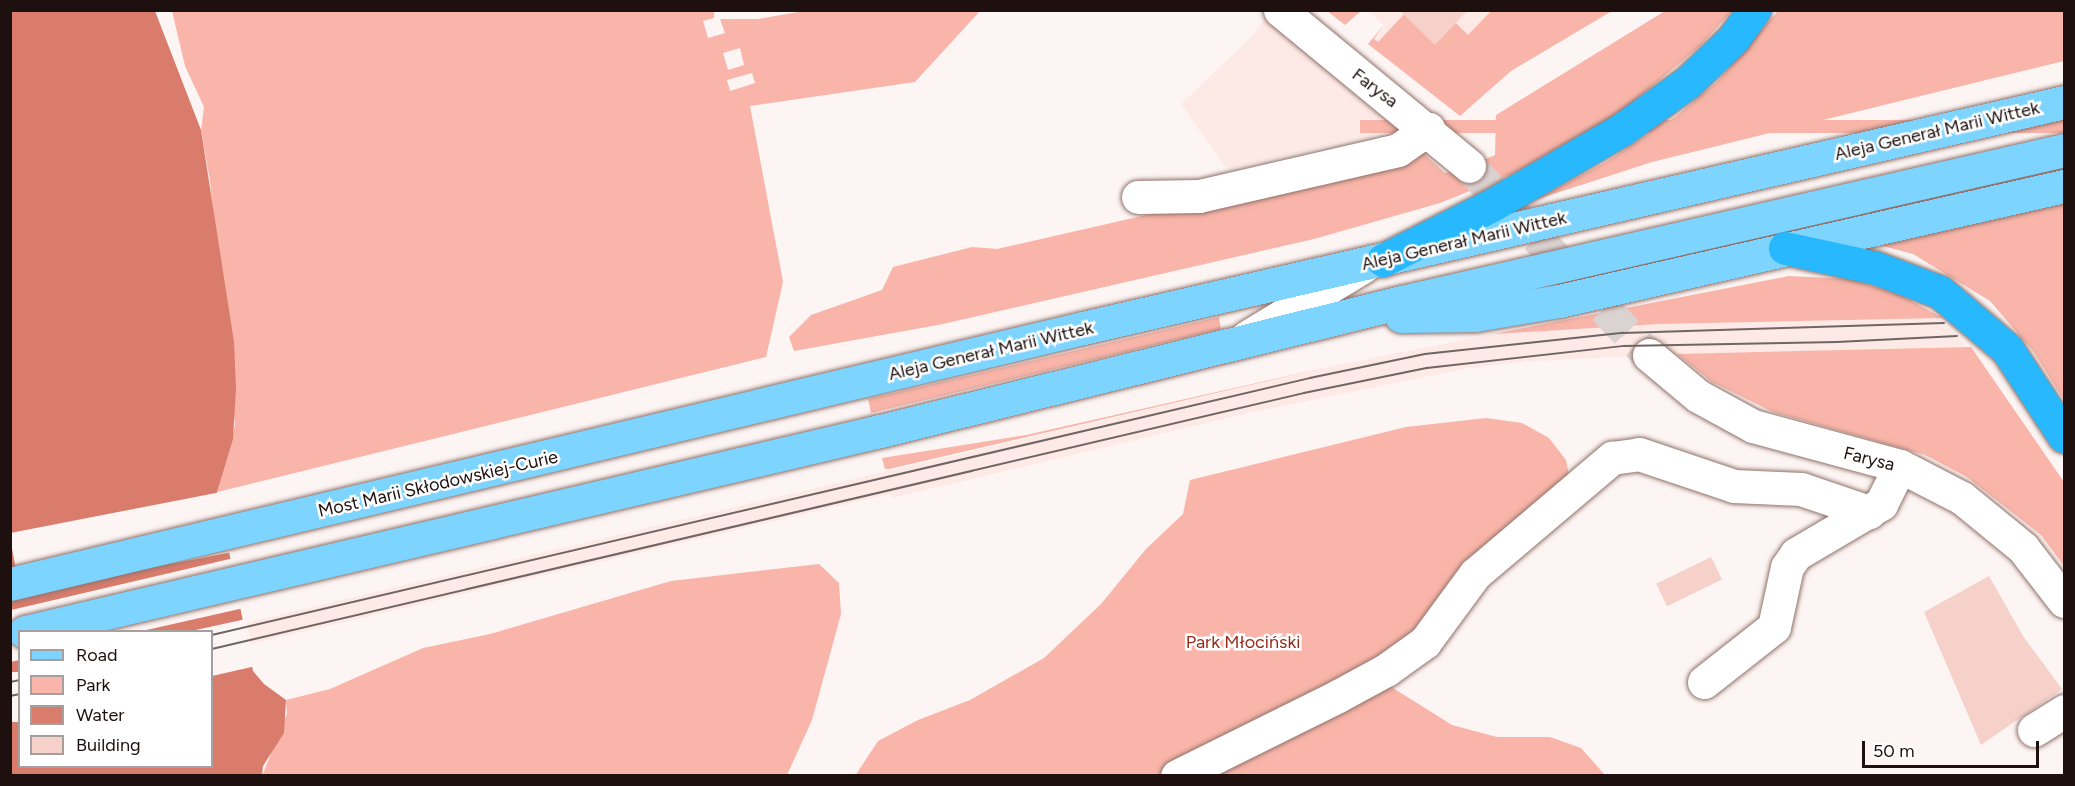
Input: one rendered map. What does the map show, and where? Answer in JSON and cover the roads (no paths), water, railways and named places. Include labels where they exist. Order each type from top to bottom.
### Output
[{"type":"highway","points":[[1377,261],[1492,205],[1621,130],[1688,82],[1733,39],[1754,10]]},
{"type":"highway","points":[[1785,248],[1876,268],[1940,292],[2007,349],[2064,436]]},
{"type":"main road","name":"Aleja Generał Marii Wittek","points":[[864,381],[2064,102]]},
{"type":"main road","points":[[34,630],[876,432],[1365,312],[2064,150]]},
{"type":"main road","points":[[1365,312],[1429,316],[1501,312],[2064,186]]},
{"type":"main road","name":"Most Marii Skłodowskiej-Curie","points":[[10,584],[864,381]]},
{"type":"street","name":"Farysa","points":[[1280,10],[1364,91],[1428,129],[1469,166]]},
{"type":"street","points":[[1138,196],[1198,196],[1398,150],[1428,129]]},
{"type":"street","points":[[1235,344],[1377,261]]},
{"type":"street","points":[[1220,297],[1303,303],[1365,312]]},
{"type":"street","name":"Farysa","points":[[1649,355],[1698,396],[1753,426],[1900,466],[1962,498],[2023,548],[2064,602]]},
{"type":"street","points":[[1177,776],[1338,696],[1417,647],[1475,574],[1612,458],[1639,454],[1734,486],[1801,489],[1869,512]]},
{"type":"street","points":[[1704,682],[1774,627],[1787,567],[1796,554],[1881,504],[1900,466]]},
{"type":"street","points":[[2034,730],[2064,711]]},
{"type":"water","points":[[10,11],[155,11],[201,130],[234,342],[236,388],[233,439],[217,492],[253,671],[264,684],[286,700],[284,733],[263,766],[262,775],[11,775]]},
{"type":"tunnel","points":[[1469,166],[1649,355]]},
{"type":"tram line","points":[[213,635],[1310,378],[1425,354],[1623,333],[1944,323]]},
{"type":"tram line","points":[[213,649],[1304,393],[1427,368],[1624,346],[1837,342],[1957,336]]},
{"type":"tram line","points":[[10,682],[18,680]]},
{"type":"tram line","points":[[10,696],[18,694]]},
{"type":"park label","name":"Park Młociński","points":[[1243,642]]}]
